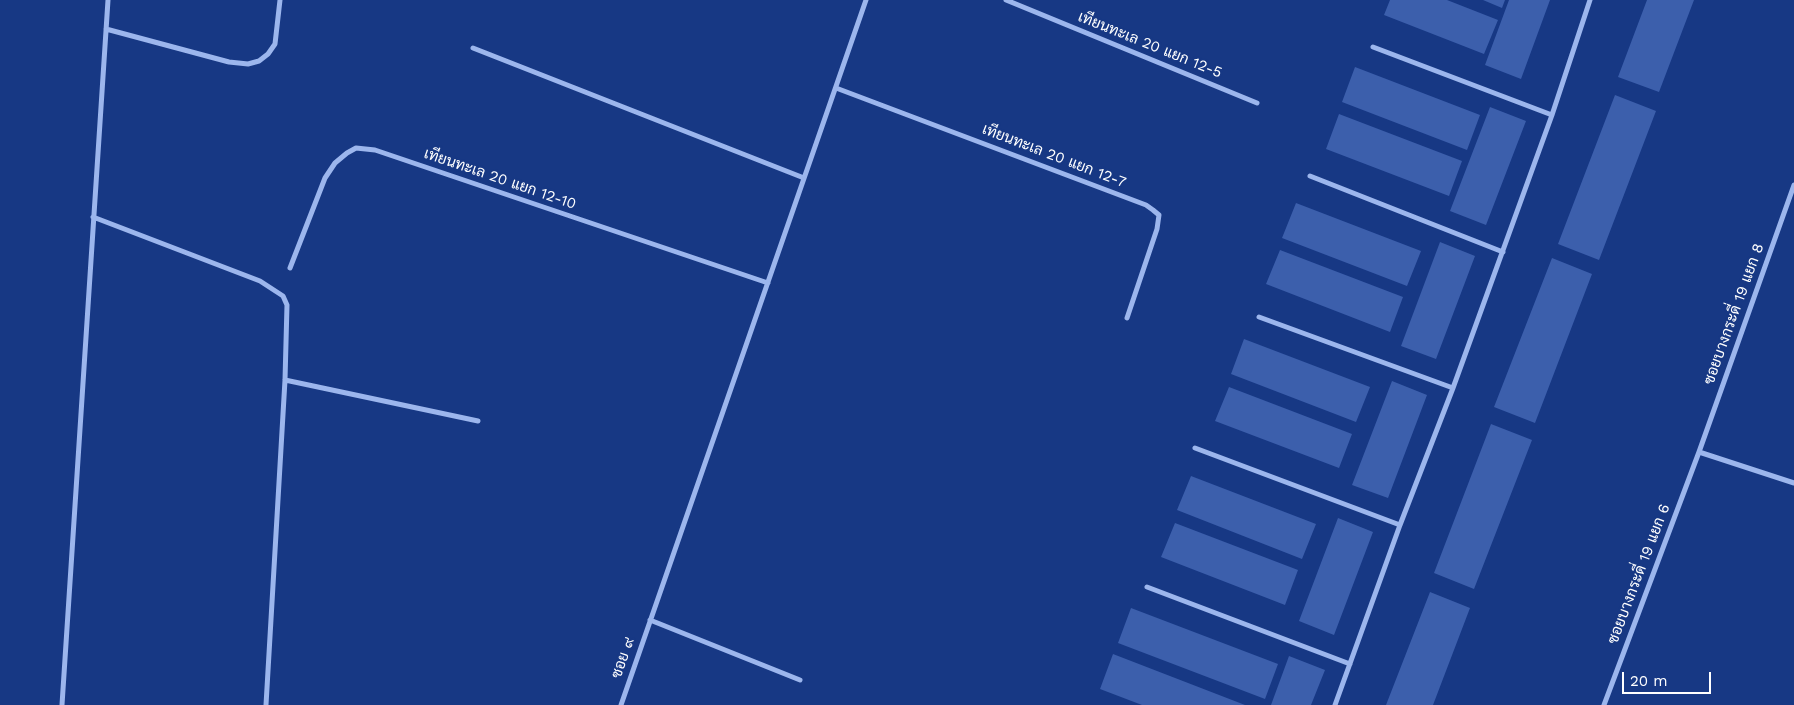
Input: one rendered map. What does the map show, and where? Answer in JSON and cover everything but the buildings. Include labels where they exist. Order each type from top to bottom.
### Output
[{"type":"street","points":[[62,705],[108,0]]},
{"type":"street","points":[[106,29],[228,62],[248,64],[259,61],[268,54],[275,44],[280,0]]},
{"type":"street","name":"ซอย ๙","points":[[621,705],[866,0]]},
{"type":"street","name":"เทียนทะเล 20 แยก 12-5","points":[[1006,0],[1256,103]]},
{"type":"street","points":[[1335,705],[1400,525],[1503,252],[1552,115],[1590,0]]},
{"type":"street","points":[[1373,47],[1552,115]]},
{"type":"street","points":[[473,48],[804,178]]},
{"type":"street","name":"เทียนทะเล 20 แยก 12-7","points":[[836,88],[1146,204],[1158,215],[1157,229],[1126,318]]},
{"type":"street","name":"เทียนทะเล 20 แยก 12-10","points":[[290,268],[325,178],[347,153],[356,148],[375,150],[768,283]]},
{"type":"street","points":[[1310,176],[1503,252]]},
{"type":"street","name":"ซอยบางกระดี่ 19 แยก 8","points":[[1698,452],[1794,185]]},
{"type":"street","points":[[93,217],[260,281],[283,296],[288,312],[266,705]]},
{"type":"street","points":[[1259,317],[1453,388]]},
{"type":"street","points":[[285,380],[478,420]]},
{"type":"street","points":[[1195,448],[1400,525]]},
{"type":"street","points":[[1698,452],[1794,484]]},
{"type":"street","name":"ซอยบางกระดี่ 19 แยก 6","points":[[1604,705],[1698,452]]},
{"type":"street","points":[[1147,587],[1350,664]]},
{"type":"street","points":[[650,620],[800,680]]}]
